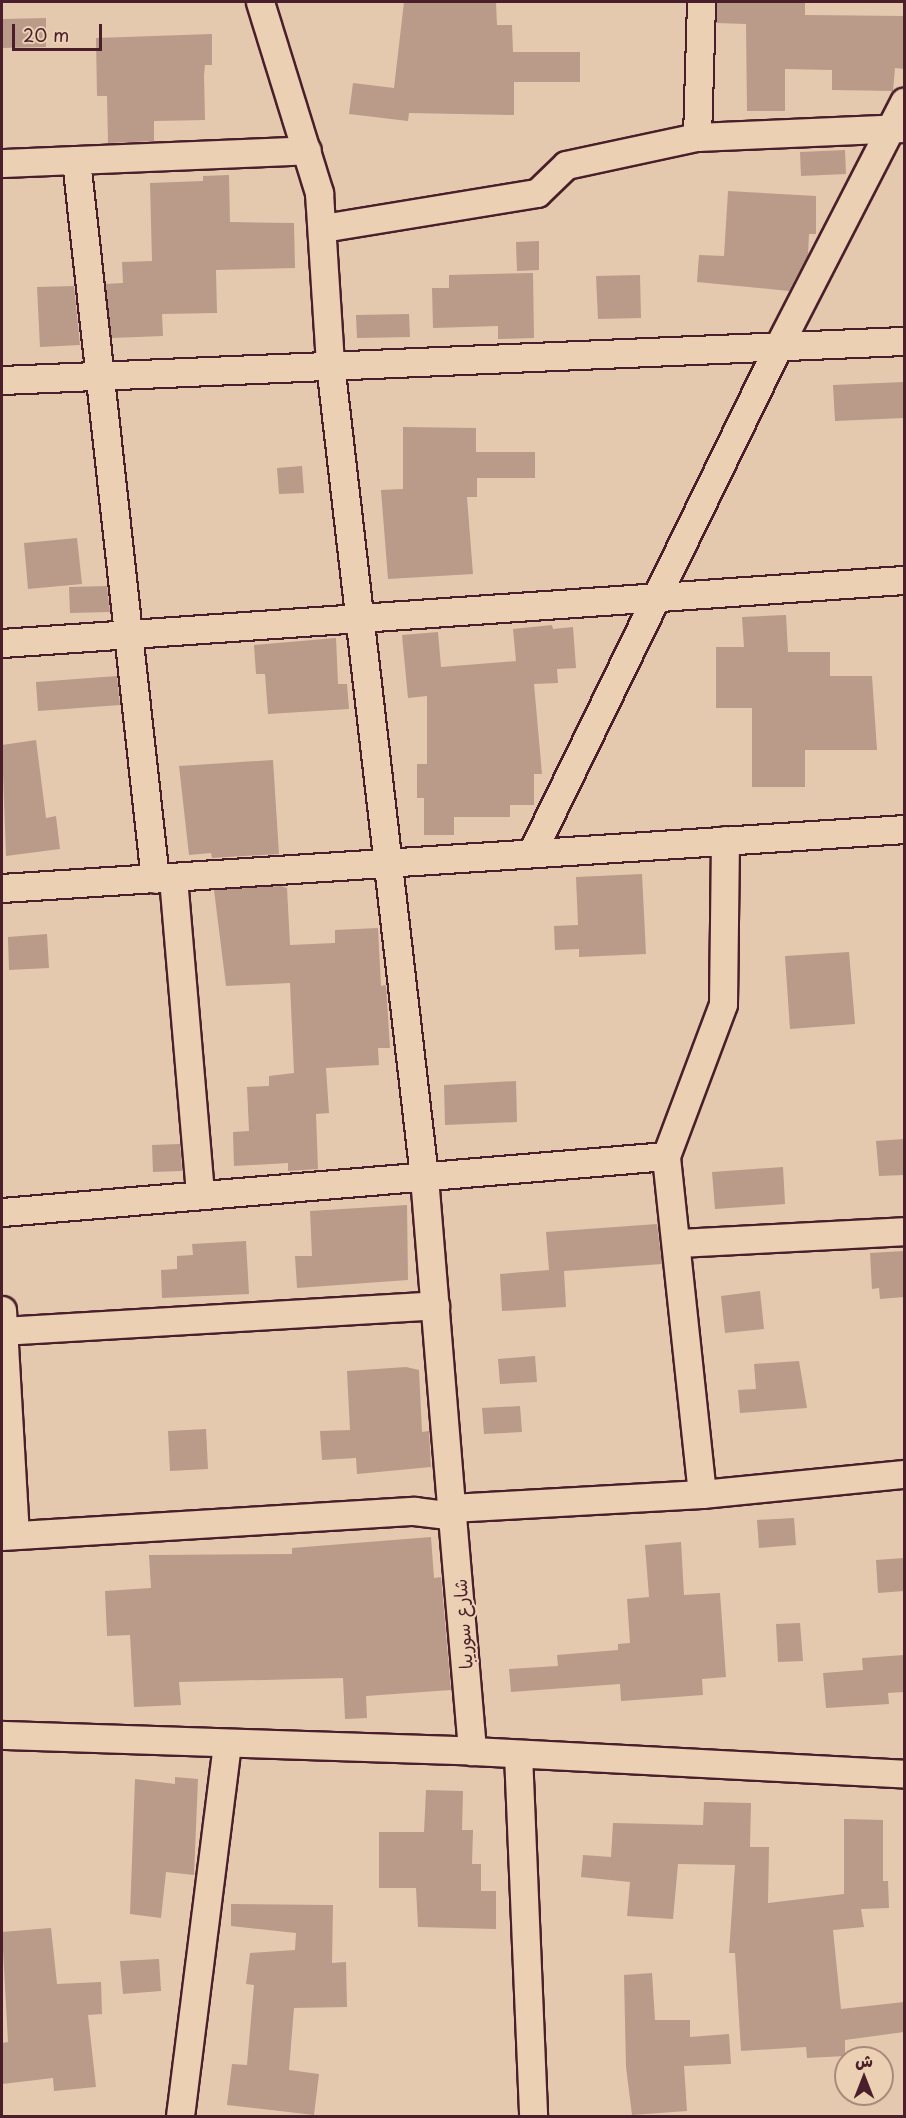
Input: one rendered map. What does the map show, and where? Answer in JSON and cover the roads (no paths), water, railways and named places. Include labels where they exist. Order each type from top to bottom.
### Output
[{"type":"street","name":"شارع سوريبا","points":[[260,2],[307,150],[323,228],[330,364],[424,1177],[472,1751]]},
{"type":"street","points":[[698,137],[701,2]]},
{"type":"street","points":[[532,852],[660,595],[778,347],[898,128],[904,102]]},
{"type":"street","points":[[323,228],[537,193],[566,165],[698,137],[898,128]]},
{"type":"street","points":[[2,163],[307,150]]},
{"type":"street","points":[[76,160],[125,634],[164,878],[200,1195]]},
{"type":"street","points":[[2,380],[330,364],[904,341]]},
{"type":"street","points":[[2,643],[358,615],[904,580]]},
{"type":"street","points":[[2,888],[904,828]]},
{"type":"street","points":[[702,1494],[678,1243],[666,1156],[723,1004],[725,840]]},
{"type":"street","points":[[2,1212],[666,1156]]},
{"type":"street","points":[[678,1243],[904,1231]]},
{"type":"street","points":[[435,1305],[2,1320],[8,1536],[414,1511],[452,1512],[702,1494],[904,1474]]},
{"type":"street","points":[[2,1735],[227,1746],[472,1751],[904,1774]]},
{"type":"street","points":[[180,2116],[227,1746]]},
{"type":"street","points":[[518,1754],[532,2116]]}]
